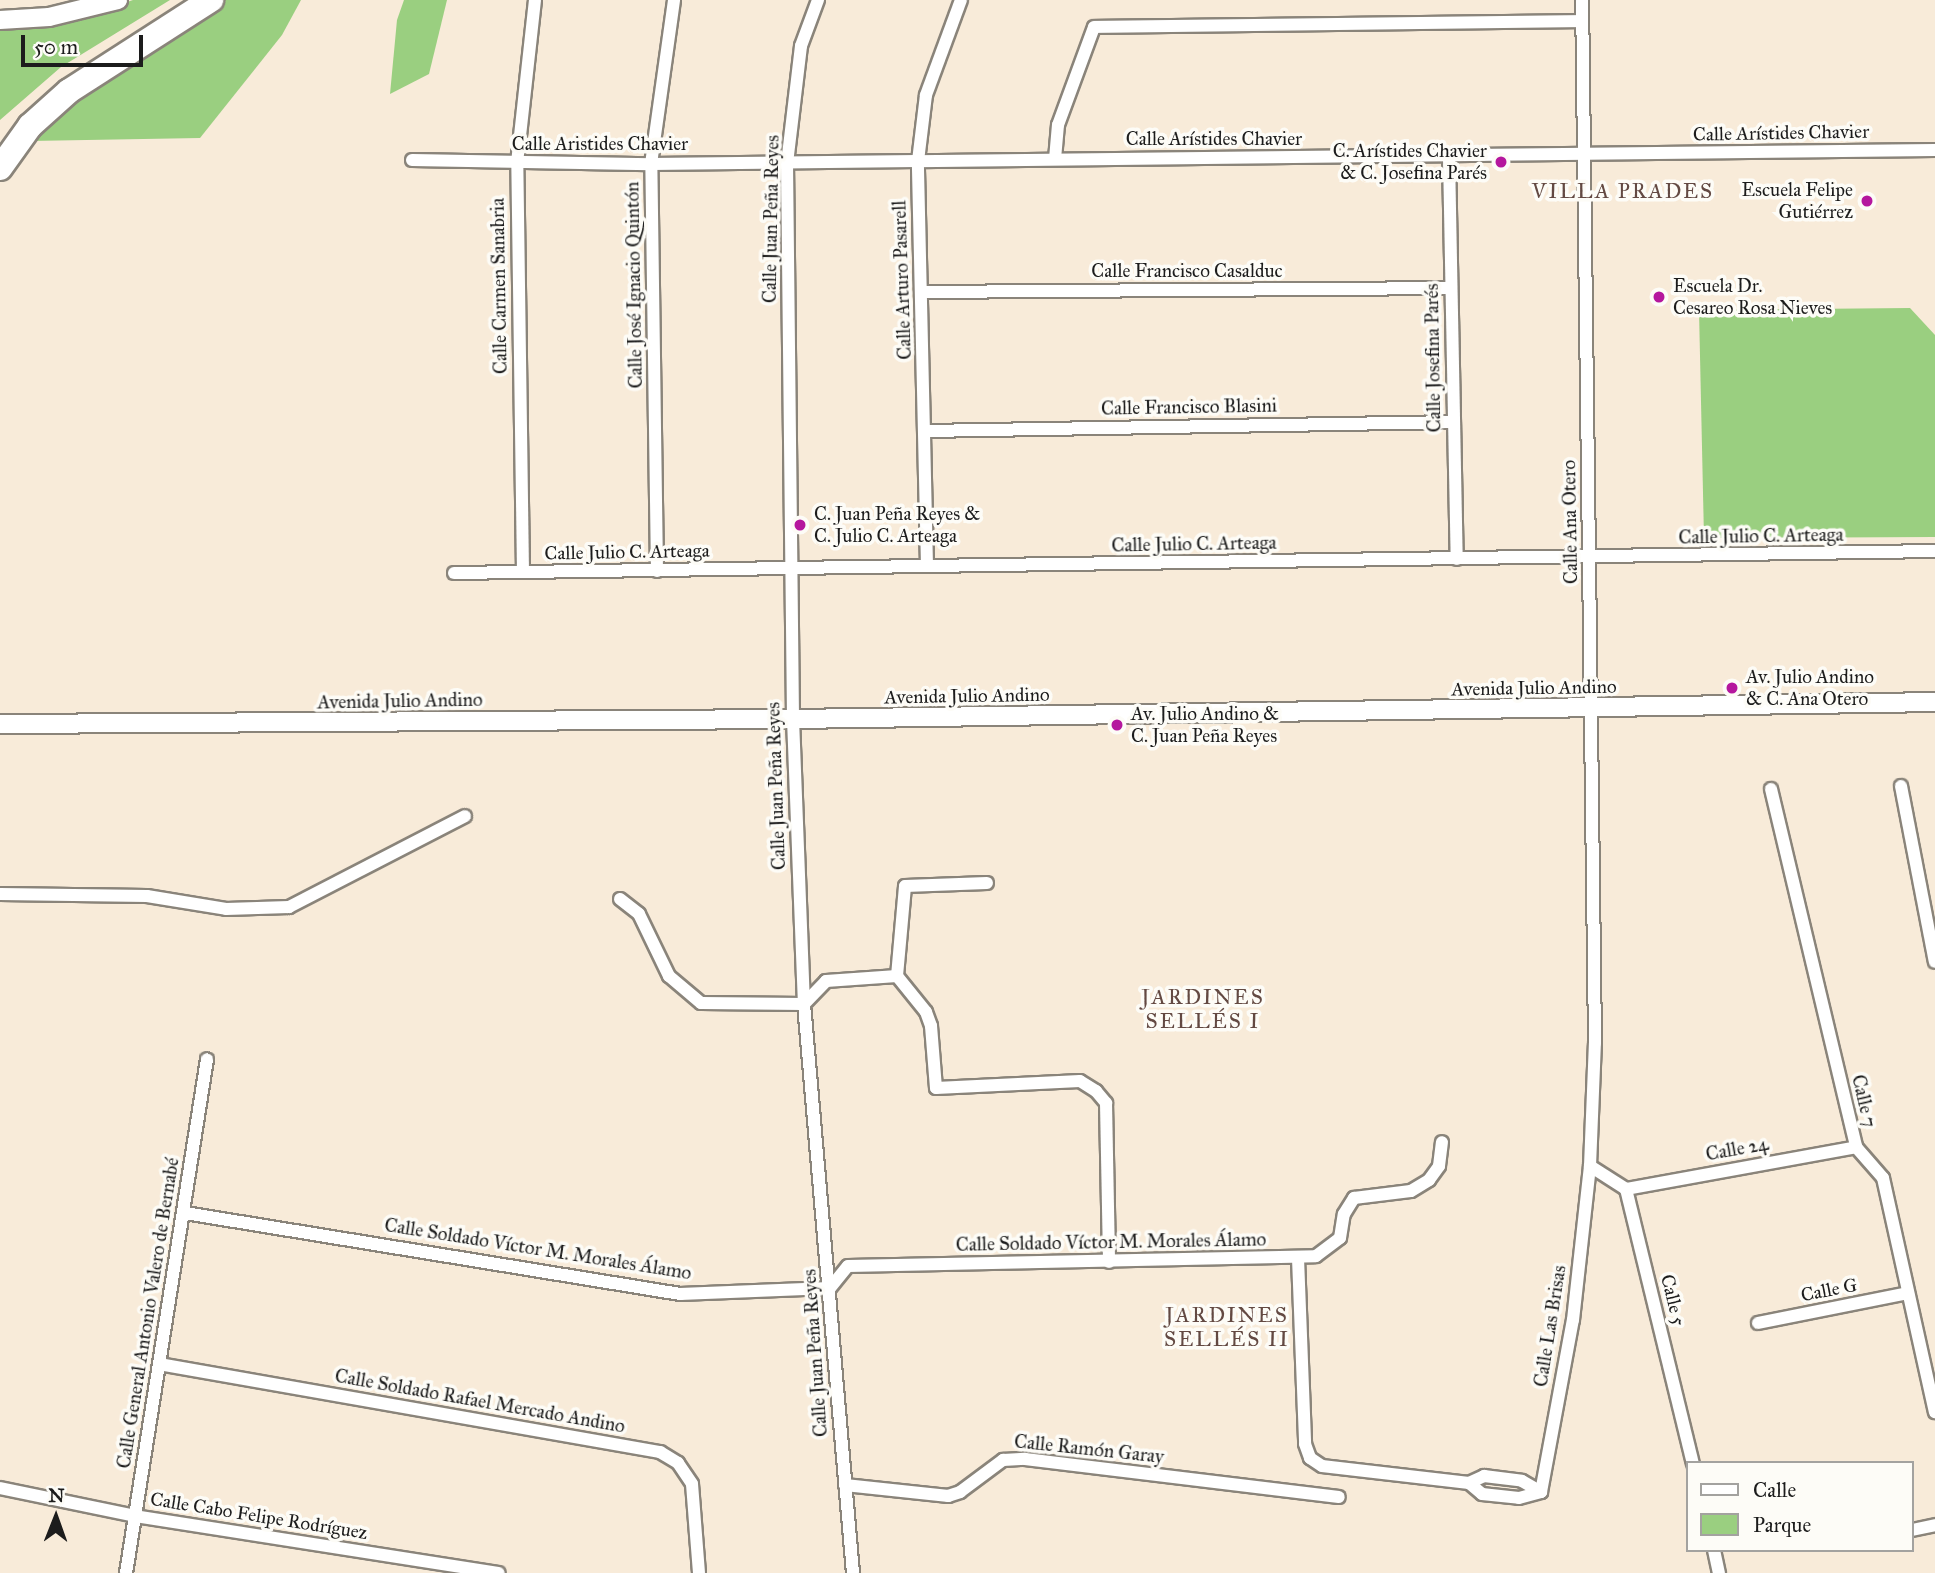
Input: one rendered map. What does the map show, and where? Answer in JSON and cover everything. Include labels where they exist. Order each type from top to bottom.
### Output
[{"type":"highway","points":[[0,168],[30,126],[69,91],[211,0]]},
{"type":"street","points":[[0,20],[49,17],[118,0]]},
{"type":"street","name":"Calle Carmen Sanabria","points":[[523,572],[517,163],[535,0]]},
{"type":"street","name":"Calle José Ignacio Quintón","points":[[657,571],[652,164],[674,0]]},
{"type":"street","name":"Calle Juan Peña Reyes","points":[[818,0],[801,47],[787,163],[793,719],[804,1004],[853,1573]]},
{"type":"street","name":"Calle Arturo Pasarell","points":[[927,566],[918,161],[926,95],[961,0]]},
{"type":"street","name":"Calle Ana Otero","points":[[1582,0],[1595,1043]]},
{"type":"street","points":[[1055,159],[1058,125],[1094,27],[1581,21]]},
{"type":"street","name":"Calle Arístides Chavier","points":[[787,163],[1935,150]]},
{"type":"street","name":"Calle Josefina Parés","points":[[1449,156],[1457,559]]},
{"type":"street","name":"Calle Aristides Chavier","points":[[412,160],[517,163],[787,163]]},
{"type":"street","name":"Calle Francisco Casalduc","points":[[922,292],[1451,288]]},
{"type":"street","name":"Calle Francisco Blasini","points":[[925,431],[1454,422]]},
{"type":"street","name":"Calle Julio C. Arteaga","points":[[454,573],[1590,559],[1935,551]]},
{"type":"street","name":"Avenida Julio Andino","points":[[0,724],[793,719],[1935,702]]},
{"type":"street","points":[[1901,786],[1935,961]]},
{"type":"street","name":"Calle 7","points":[[1770,789],[1856,1147],[1883,1178],[1908,1293],[1931,1374],[1935,1412]]},
{"type":"street","points":[[0,894],[148,896],[226,909],[289,907],[465,816]]},
{"type":"street","points":[[987,883],[905,886],[897,976],[926,1012],[931,1026],[936,1088],[1080,1081],[1106,1102],[1109,1262]]},
{"type":"street","points":[[620,899],[639,914],[668,976],[701,1003],[804,1004],[826,981],[897,976]]},
{"type":"street","name":"Calle Las Brisas","points":[[1298,1258],[1305,1444],[1310,1458],[1322,1466],[1469,1483],[1482,1494],[1507,1497],[1541,1492],[1573,1320],[1590,1166],[1595,1043]]},
{"type":"street","name":"Calle General Antonio Valero de Bernabé","points":[[126,1573],[185,1213],[207,1059]]},
{"type":"street","name":"Calle Soldado Víctor M. Morales Álamo","points":[[185,1213],[680,1294],[830,1287],[848,1266],[1316,1256],[1336,1242],[1354,1198],[1412,1191],[1429,1180],[1439,1166],[1442,1142]]},
{"type":"street","name":"Calle 24","points":[[1626,1189],[1856,1147]]},
{"type":"street","points":[[1590,1166],[1626,1189]]},
{"type":"street","name":"Calle 5","points":[[1626,1189],[1693,1461]]},
{"type":"street","name":"Calle G","points":[[1758,1324],[1908,1293]]},
{"type":"street","name":"Calle Soldado Rafael Mercado Andino","points":[[159,1364],[660,1452],[678,1463],[692,1484],[699,1573]]},
{"type":"street","name":"Calle Ramón Garay","points":[[845,1485],[948,1496],[960,1492],[1003,1460],[1025,1459],[1339,1497]]},
{"type":"street","name":"Calle Cabo Felipe Rodríguez","points":[[0,1488],[7,1493],[135,1516],[499,1573]]},
{"type":"street","points":[[1914,1530],[1935,1525]]},
{"type":"street","points":[[1714,1552],[1719,1573]]},
{"type":"green space","points":[[133,0],[170,0],[61,67],[0,120],[0,25],[94,13]]},
{"type":"green space","points":[[223,0],[301,0],[282,35],[200,138],[30,141],[63,107]]},
{"type":"green space","points":[[404,0],[447,0],[429,74],[390,94],[397,20]]},
{"type":"green space","points":[[1910,308],[1935,335],[1935,537],[1704,538],[1699,310]]},
{"type":"place","name":"C. Arístides Chavier & C. Josefina Parés","points":[[1501,162]]},
{"type":"place","name":"Escuela Felipe Gutiérrez","points":[[1867,201]]},
{"type":"place","name":"Escuela Dr. Cesareo Rosa Nieves","points":[[1659,297]]},
{"type":"place","name":"C. Juan Peña Reyes & C. Julio C. Arteaga","points":[[800,525]]},
{"type":"place","name":"Av. Julio Andino & C. Ana Otero","points":[[1732,688]]},
{"type":"place","name":"Av. Julio Andino & C. Juan Peña Reyes","points":[[1117,725]]},
{"type":"district","name":"VILLA PRADES","points":[[1623,191]]},
{"type":"district","name":"JARDINES SELLÉS I","points":[[1203,1009]]},
{"type":"district","name":"JARDINES SELLÉS II","points":[[1227,1327]]}]
